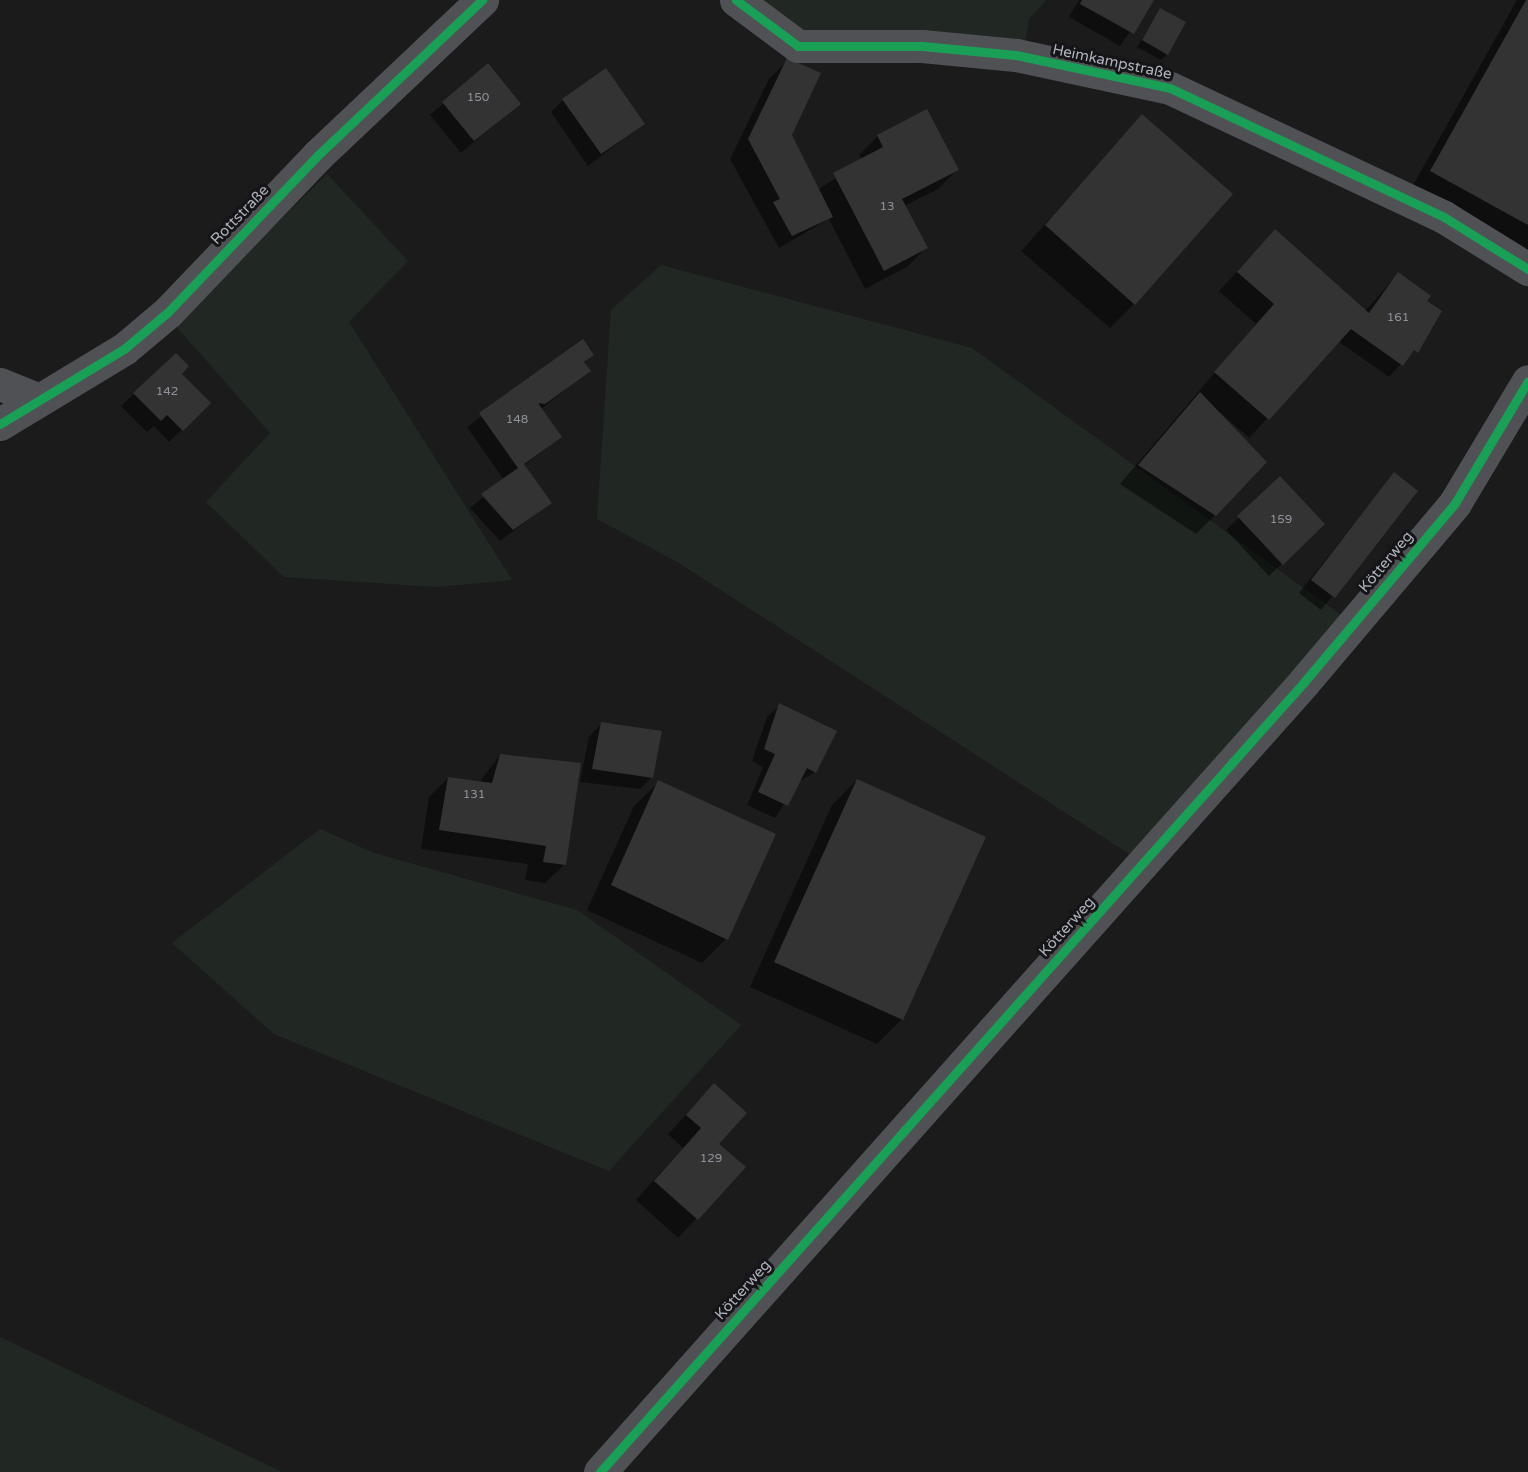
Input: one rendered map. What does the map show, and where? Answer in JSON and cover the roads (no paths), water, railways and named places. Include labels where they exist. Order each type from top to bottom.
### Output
[{"type":"street","name":"Rottstraße","points":[[0,424],[35,398],[124,349],[168,312],[318,155],[482,0]]},
{"type":"street","name":"Heimkampstraße","points":[[736,0],[798,46],[922,46],[1016,56],[1170,88],[1444,217],[1528,269]]},
{"type":"street","name":"Kötterweg","points":[[600,1472],[1304,682],[1455,503],[1528,381]]},
{"type":"street","points":[[0,384],[35,398]]}]
